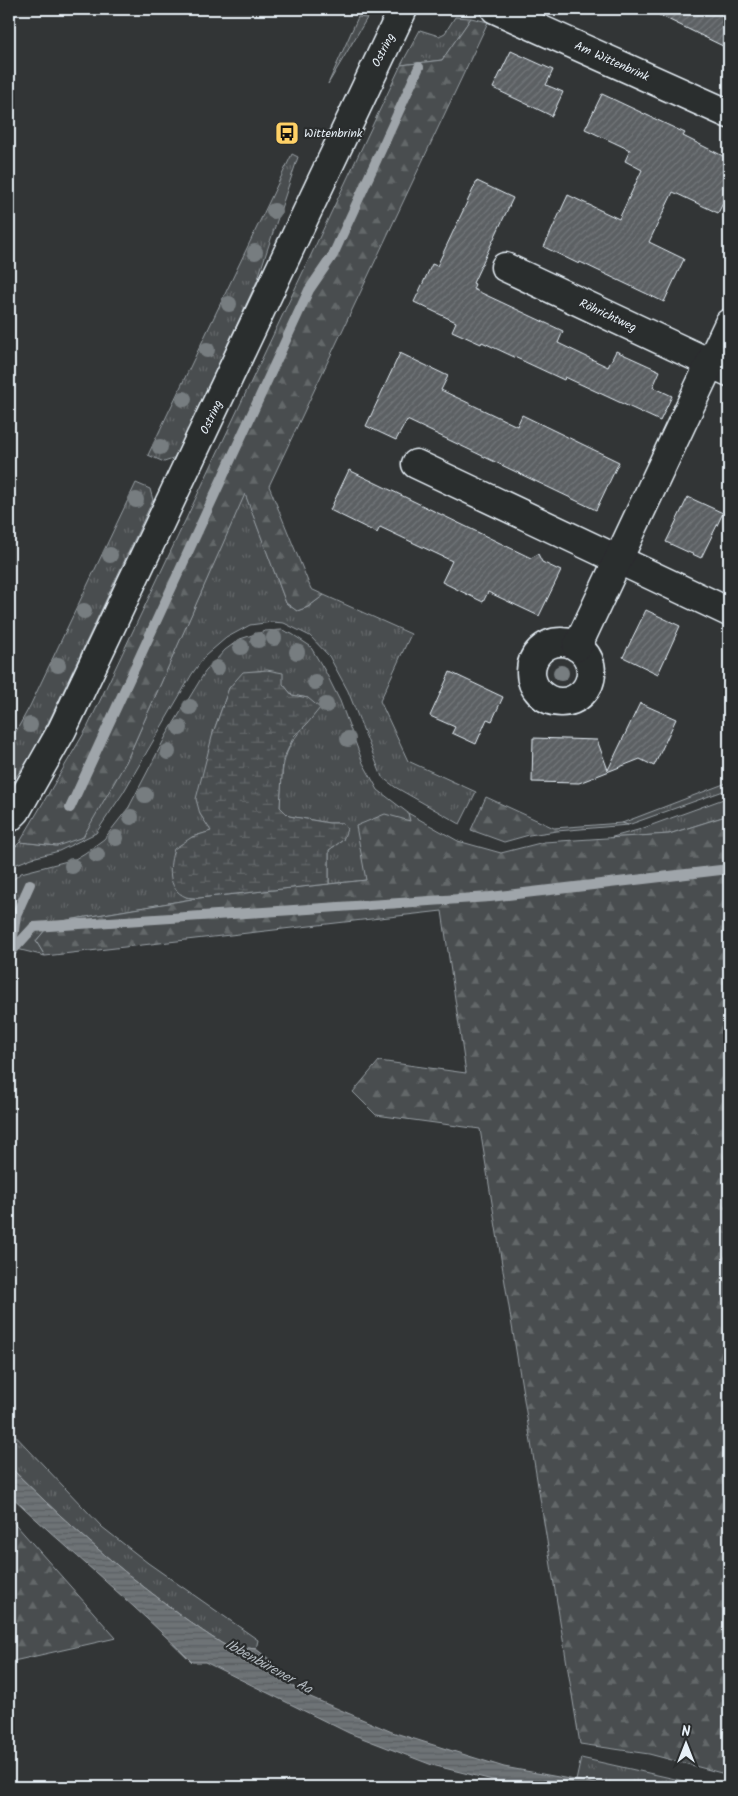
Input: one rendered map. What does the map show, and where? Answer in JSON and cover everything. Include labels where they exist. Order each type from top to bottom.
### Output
[{"type":"street","name":"Ostring","points":[[9,818],[16,811],[62,730],[403,9]]},
{"type":"street","name":"Am Wittenbrink","points":[[496,9],[729,114]]},
{"type":"street","name":"Röhrichtweg","points":[[505,268],[720,368]]},
{"type":"street","points":[[577,647],[618,560],[720,368],[729,323]]},
{"type":"street","points":[[416,464],[729,612]]},
{"type":"green space","points":[[358,17],[367,18],[328,84]]},
{"type":"green space","points":[[455,17],[471,18],[442,60],[401,65],[420,30],[439,36],[445,33]]},
{"type":"green space","points":[[471,18],[488,22],[269,486],[311,589],[324,595],[308,607],[297,611],[286,603],[245,494],[126,762],[83,837],[57,846],[20,842],[87,728],[401,65],[442,60]]},
{"type":"green space","points":[[292,154],[298,157],[257,281],[179,450],[173,459],[164,462],[148,455]]},
{"type":"green space","points":[[136,483],[150,489],[153,500],[51,717],[30,757],[9,787],[9,744],[30,706]]},
{"type":"green space","points":[[245,493],[286,603],[297,611],[308,607],[324,595],[411,634],[380,701],[408,761],[476,792],[460,824],[395,787],[382,777],[348,691],[329,656],[310,636],[284,623],[272,622],[250,625],[226,638],[205,656],[192,674],[123,793],[96,833],[59,851],[32,858],[9,867],[9,853],[20,842],[57,846],[126,762]]},
{"type":"green space","points":[[282,630],[310,646],[340,701],[363,763],[378,790],[408,813],[411,822],[367,880],[329,884],[329,850],[343,840],[343,823],[329,823],[289,816],[280,807],[284,762],[292,743],[307,724],[308,698],[292,695],[283,684],[244,672],[229,688],[213,733],[200,814],[212,831],[192,837],[186,897],[198,898],[51,923],[36,941],[45,956],[9,947],[9,883],[21,873],[75,859],[104,839],[129,807],[166,736],[205,672],[225,650],[240,639],[265,631]]},
{"type":"green space","points":[[267,670],[283,673],[283,684],[292,695],[308,698],[320,708],[294,736],[283,760],[280,807],[289,816],[329,823],[343,823],[347,829],[343,840],[329,850],[329,884],[198,898],[186,897],[172,883],[170,869],[172,855],[174,849],[192,837],[211,831],[200,814],[196,799],[213,733],[229,688],[243,672]]},
{"type":"green space","points":[[729,782],[729,789],[628,825],[622,823]]},
{"type":"green space","points":[[486,797],[554,828],[622,823],[628,825],[557,831],[529,835],[504,842],[471,830]]},
{"type":"green space","points":[[729,797],[729,815],[669,834],[609,838],[638,830]]},
{"type":"green space","points":[[408,813],[458,841],[501,853],[544,842],[669,834],[729,815],[729,1775],[649,1754],[580,1744],[480,1129],[376,1115],[353,1092],[379,1061],[466,1073],[442,911],[45,956],[36,941],[51,923],[198,898],[366,880],[356,826],[385,814],[410,821]]},
{"type":"green space","points":[[9,1429],[102,1527],[148,1563],[258,1640],[256,1649],[248,1648],[242,1654],[212,1637],[145,1588],[85,1538],[9,1466]]},
{"type":"green space","points":[[9,1517],[116,1638],[9,1662]]},
{"type":"green space","points":[[581,1758],[711,1787],[613,1787],[576,1781]]},
{"type":"water","name":"Ibbenbürener Aa","points":[[9,1466],[85,1538],[145,1588],[202,1631],[232,1649],[242,1654],[248,1648],[256,1649],[269,1659],[270,1667],[301,1693],[392,1732],[504,1767],[613,1787],[521,1787],[432,1765],[349,1733],[205,1662],[192,1662],[9,1494]]},
{"type":"building","points":[[647,9],[729,9],[729,49]]},
{"type":"building","points":[[511,51],[553,70],[546,85],[563,92],[552,116],[493,88]]},
{"type":"building","points":[[602,94],[685,133],[683,136],[729,159],[729,191],[718,213],[673,192],[649,242],[684,259],[664,302],[544,247],[568,195],[619,219],[642,170],[625,161],[630,150],[585,129]]},
{"type":"building","points":[[477,181],[513,198],[473,283],[475,284],[473,289],[563,331],[558,343],[608,367],[616,351],[660,371],[653,387],[672,396],[660,421],[565,377],[564,380],[482,342],[481,344],[452,331],[456,322],[414,302],[432,264],[437,266]]},
{"type":"building","points":[[400,353],[448,376],[441,390],[517,426],[522,415],[619,462],[596,510],[407,420],[396,440],[366,426]]},
{"type":"building","points":[[349,470],[531,558],[538,554],[542,562],[561,571],[539,616],[488,592],[483,602],[442,582],[452,561],[380,527],[377,533],[330,510]]},
{"type":"building","points":[[688,497],[723,513],[701,558],[666,542]]},
{"type":"building","points":[[646,610],[680,626],[658,674],[623,657]]},
{"type":"building","points":[[450,672],[503,697],[492,721],[487,719],[476,744],[452,733],[455,727],[430,716]]},
{"type":"building","points":[[640,703],[676,719],[654,766],[640,759],[579,783],[532,782],[533,738],[597,740],[608,770]]},
{"type":"waterway","points":[[70,808],[309,290],[333,255],[419,67]]},
{"type":"waterway","points":[[9,957],[11,952],[34,927],[490,897],[729,869]]},
{"type":"waterway","points":[[11,952],[16,915],[30,884]]},
{"type":"place","name":"Wittenbrink","points":[[287,133]]}]
